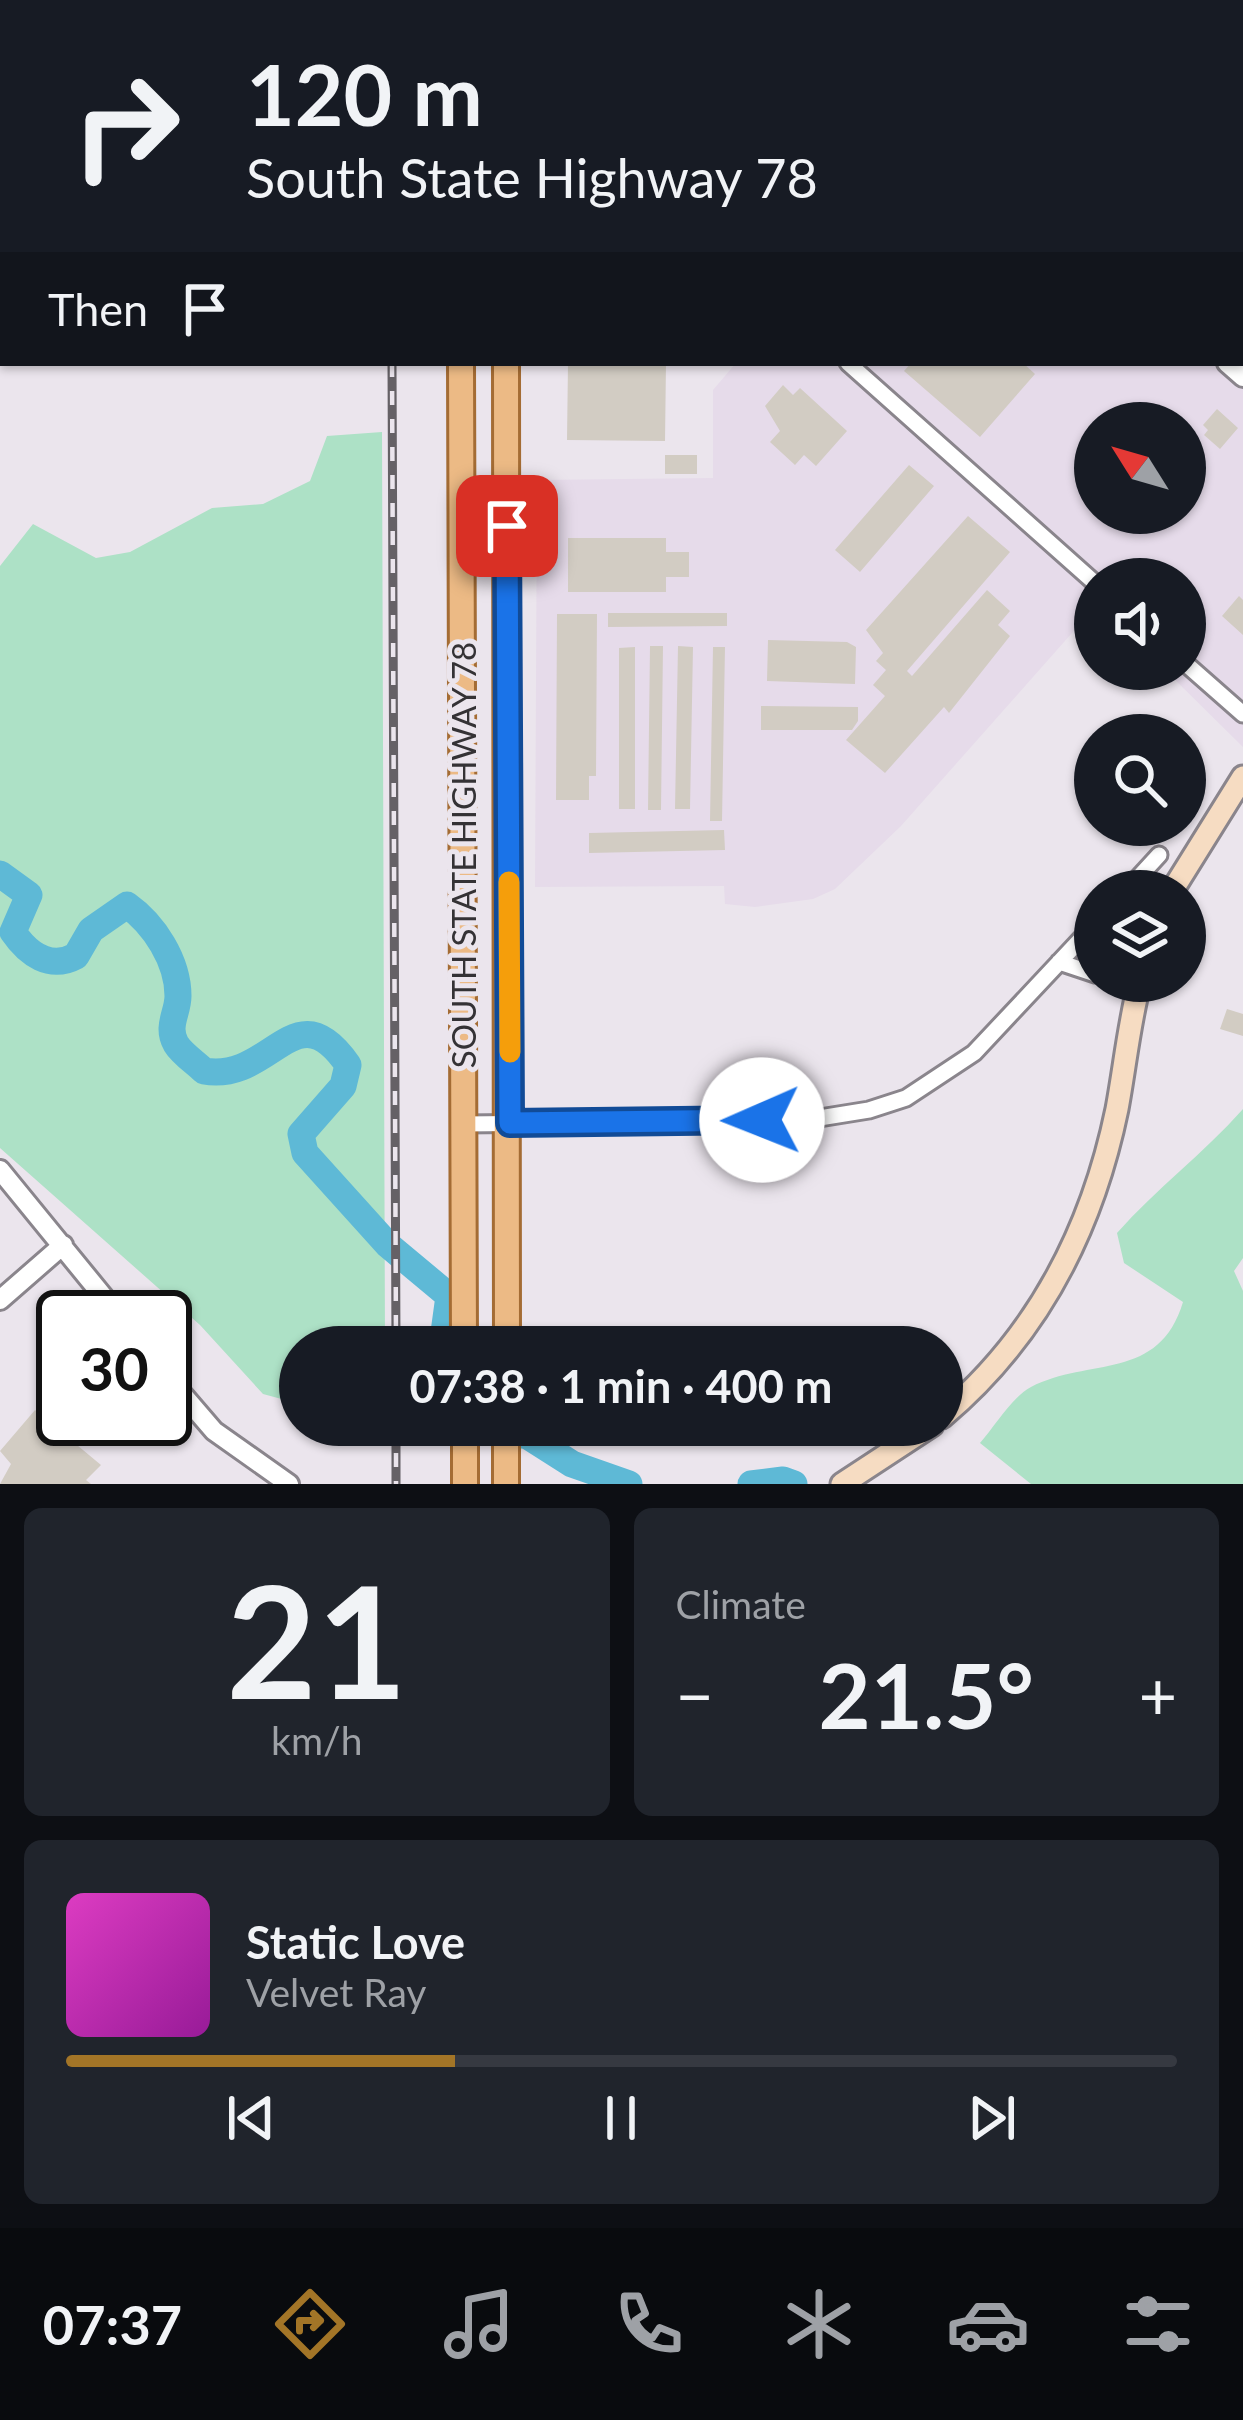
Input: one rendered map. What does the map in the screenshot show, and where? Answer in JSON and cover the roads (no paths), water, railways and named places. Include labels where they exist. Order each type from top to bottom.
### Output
[{"type":"main road","name":"SOUTH STATE HIGHWAY 78","points":[[461,366],[464,1326]]},
{"type":"main road","name":"SOUTH STATE HIGHWAY 78","points":[[506,366],[507,1326]]},
{"type":"main road","points":[[1185,870],[1243,777]]},
{"type":"main road","points":[[963,1397],[1012,1350],[1070,1253],[1098,1187],[1136,1002]]},
{"type":"main road","points":[[465,1446],[465,1484]]},
{"type":"main road","points":[[506,1446],[506,1484]]},
{"type":"main road","points":[[842,1484],[900,1446]]},
{"type":"street","points":[[851,366],[1074,564]]},
{"type":"street","points":[[1206,681],[1243,714]]},
{"type":"street","points":[[1145,870],[1159,855]]},
{"type":"street","points":[[464,1124],[807,1120],[868,1110],[906,1098],[974,1053],[1074,947]]},
{"type":"street","points":[[1060,962],[1074,967]]},
{"type":"street","points":[[0,1170],[99,1290]]},
{"type":"street","points":[[0,1300],[63,1245]]},
{"type":"street","points":[[192,1405],[214,1431],[289,1484]]},
{"type":"waterway","points":[[0,874],[29,895],[13,932],[33,953],[49,960],[76,956],[91,930],[127,905],[137,913],[163,945],[174,970],[178,996],[173,1037],[204,1071],[228,1071],[248,1064],[297,1036],[313,1035],[329,1044],[348,1065],[343,1086],[301,1134],[305,1153],[388,1245],[449,1296],[445,1326]]},
{"type":"waterway","points":[[544,1446],[572,1464],[629,1484]]},
{"type":"waterway","points":[[751,1484],[783,1480],[794,1484]]},
{"type":"railway","points":[[392,366],[396,1326]]},
{"type":"railway","points":[[396,1446],[396,1484]]}]
